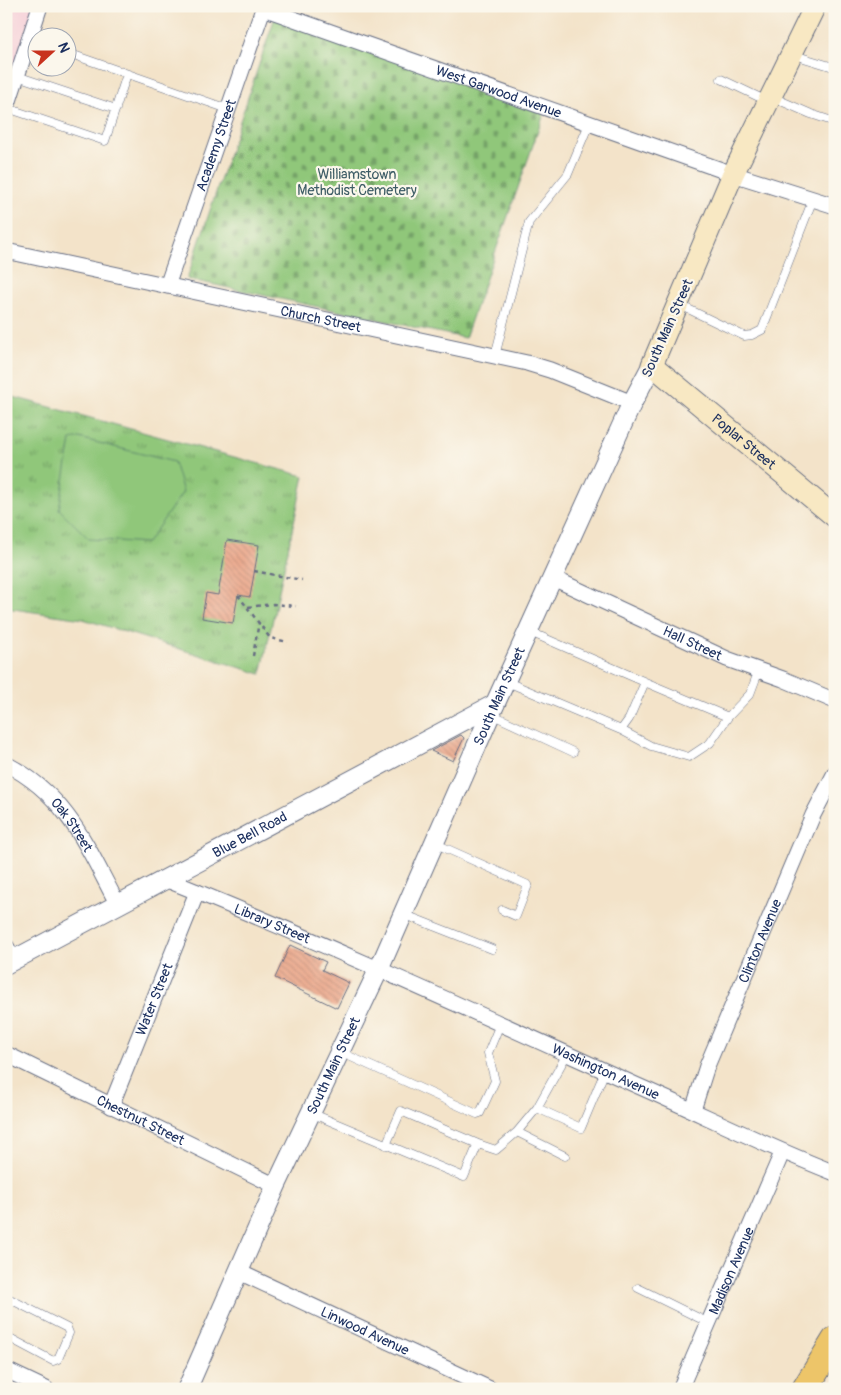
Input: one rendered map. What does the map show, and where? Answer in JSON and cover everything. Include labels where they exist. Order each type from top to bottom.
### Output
[{"type":"highway","points":[[805,1389],[835,1340]]},
{"type":"main road","name":"South Main Street","points":[[652,366],[733,174],[793,55],[815,6]]},
{"type":"main road","name":"Poplar Street","points":[[652,366],[835,517]]},
{"type":"street","points":[[36,28],[40,6]]},
{"type":"street","name":"Academy Street","points":[[167,286],[261,7]]},
{"type":"street","name":"West Garwood Avenue","points":[[261,7],[733,174],[835,206]]},
{"type":"street","points":[[6,109],[17,76],[28,52]]},
{"type":"street","name":"Church Street","points":[[6,252],[495,356],[550,370],[632,403]]},
{"type":"street","name":"South Main Street","points":[[187,1389],[276,1186],[379,969],[492,709],[632,403],[652,366]]},
{"type":"street","name":"Hall Street","points":[[553,578],[727,659],[835,701]]},
{"type":"street","name":"Blue Bell Road","points":[[9,957],[118,905],[492,709]]},
{"type":"street","name":"Oak Street","points":[[6,764],[42,787],[64,810],[118,905]]},
{"type":"street","name":"Clinton Avenue","points":[[693,1110],[707,1066],[813,815],[835,773]]},
{"type":"street","name":"Library Street","points":[[165,879],[379,969]]},
{"type":"street","name":"Water Street","points":[[111,1106],[198,892]]},
{"type":"street","name":"Washington Avenue","points":[[379,969],[782,1152],[835,1173]]},
{"type":"street","name":"Chestnut Street","points":[[10,1059],[276,1186]]},
{"type":"street","name":"Madison Avenue","points":[[680,1389],[782,1152]]},
{"type":"street","name":"Linwood Avenue","points":[[239,1272],[490,1389]]},
{"type":"street","points":[[6,1370],[46,1389]]},
{"type":"lane","points":[[793,55],[830,66],[835,64]]},
{"type":"lane","points":[[78,57],[228,109]]},
{"type":"lane","points":[[6,109],[105,141],[127,74]]},
{"type":"lane","points":[[17,76],[116,109]]},
{"type":"lane","points":[[721,79],[770,100],[835,122]]},
{"type":"lane","points":[[495,356],[528,222],[568,174],[589,124]]},
{"type":"lane","points":[[678,304],[744,336],[752,335],[762,330],[814,199]]},
{"type":"lane","points":[[528,631],[728,717]]},
{"type":"lane","points":[[505,681],[621,730],[651,746],[688,757],[710,743],[728,717],[750,694],[759,670]]},
{"type":"lane","points":[[621,730],[645,682]]},
{"type":"lane","points":[[492,709],[573,752]]},
{"type":"lane","points":[[434,843],[528,885],[516,916],[502,910]]},
{"type":"lane","points":[[403,914],[492,949]]},
{"type":"lane","points":[[340,1052],[477,1114],[480,1113],[494,1081],[488,1053],[500,1024]]},
{"type":"lane","points":[[386,1145],[401,1112],[496,1150],[517,1132],[537,1108],[567,1054]]},
{"type":"lane","points":[[537,1108],[581,1128],[605,1071]]},
{"type":"lane","points":[[311,1112],[464,1177],[478,1144]]},
{"type":"lane","points":[[517,1132],[565,1156]]},
{"type":"lane","points":[[638,1288],[709,1323]]},
{"type":"lane","points":[[6,1297],[67,1328],[69,1333],[58,1358],[54,1361],[6,1336]]},
{"type":"path","points":[[254,571],[302,580]]},
{"type":"path","points":[[238,595],[270,638],[288,642]]},
{"type":"path","points":[[247,607],[272,604],[296,606]]},
{"type":"path","points":[[253,656],[258,622]]},
{"type":"shaded area","points":[[6,6],[35,6],[6,90]]},
{"type":"green space","name":"Williamstown Methodist Cemetery","points":[[275,17],[545,111],[465,338],[187,279]]},
{"type":"green space","points":[[6,395],[304,476],[261,674],[83,619],[6,608]]},
{"type":"green space","points":[[79,438],[174,462],[183,492],[147,543],[89,539],[59,509],[71,440]]},
{"type":"building","points":[[227,540],[259,545],[250,597],[238,595],[233,623],[202,618],[206,593],[218,595]]},
{"type":"building","points":[[461,735],[464,738],[453,761],[431,751]]},
{"type":"building","points":[[290,945],[326,962],[322,970],[349,983],[337,1008],[275,978]]}]
